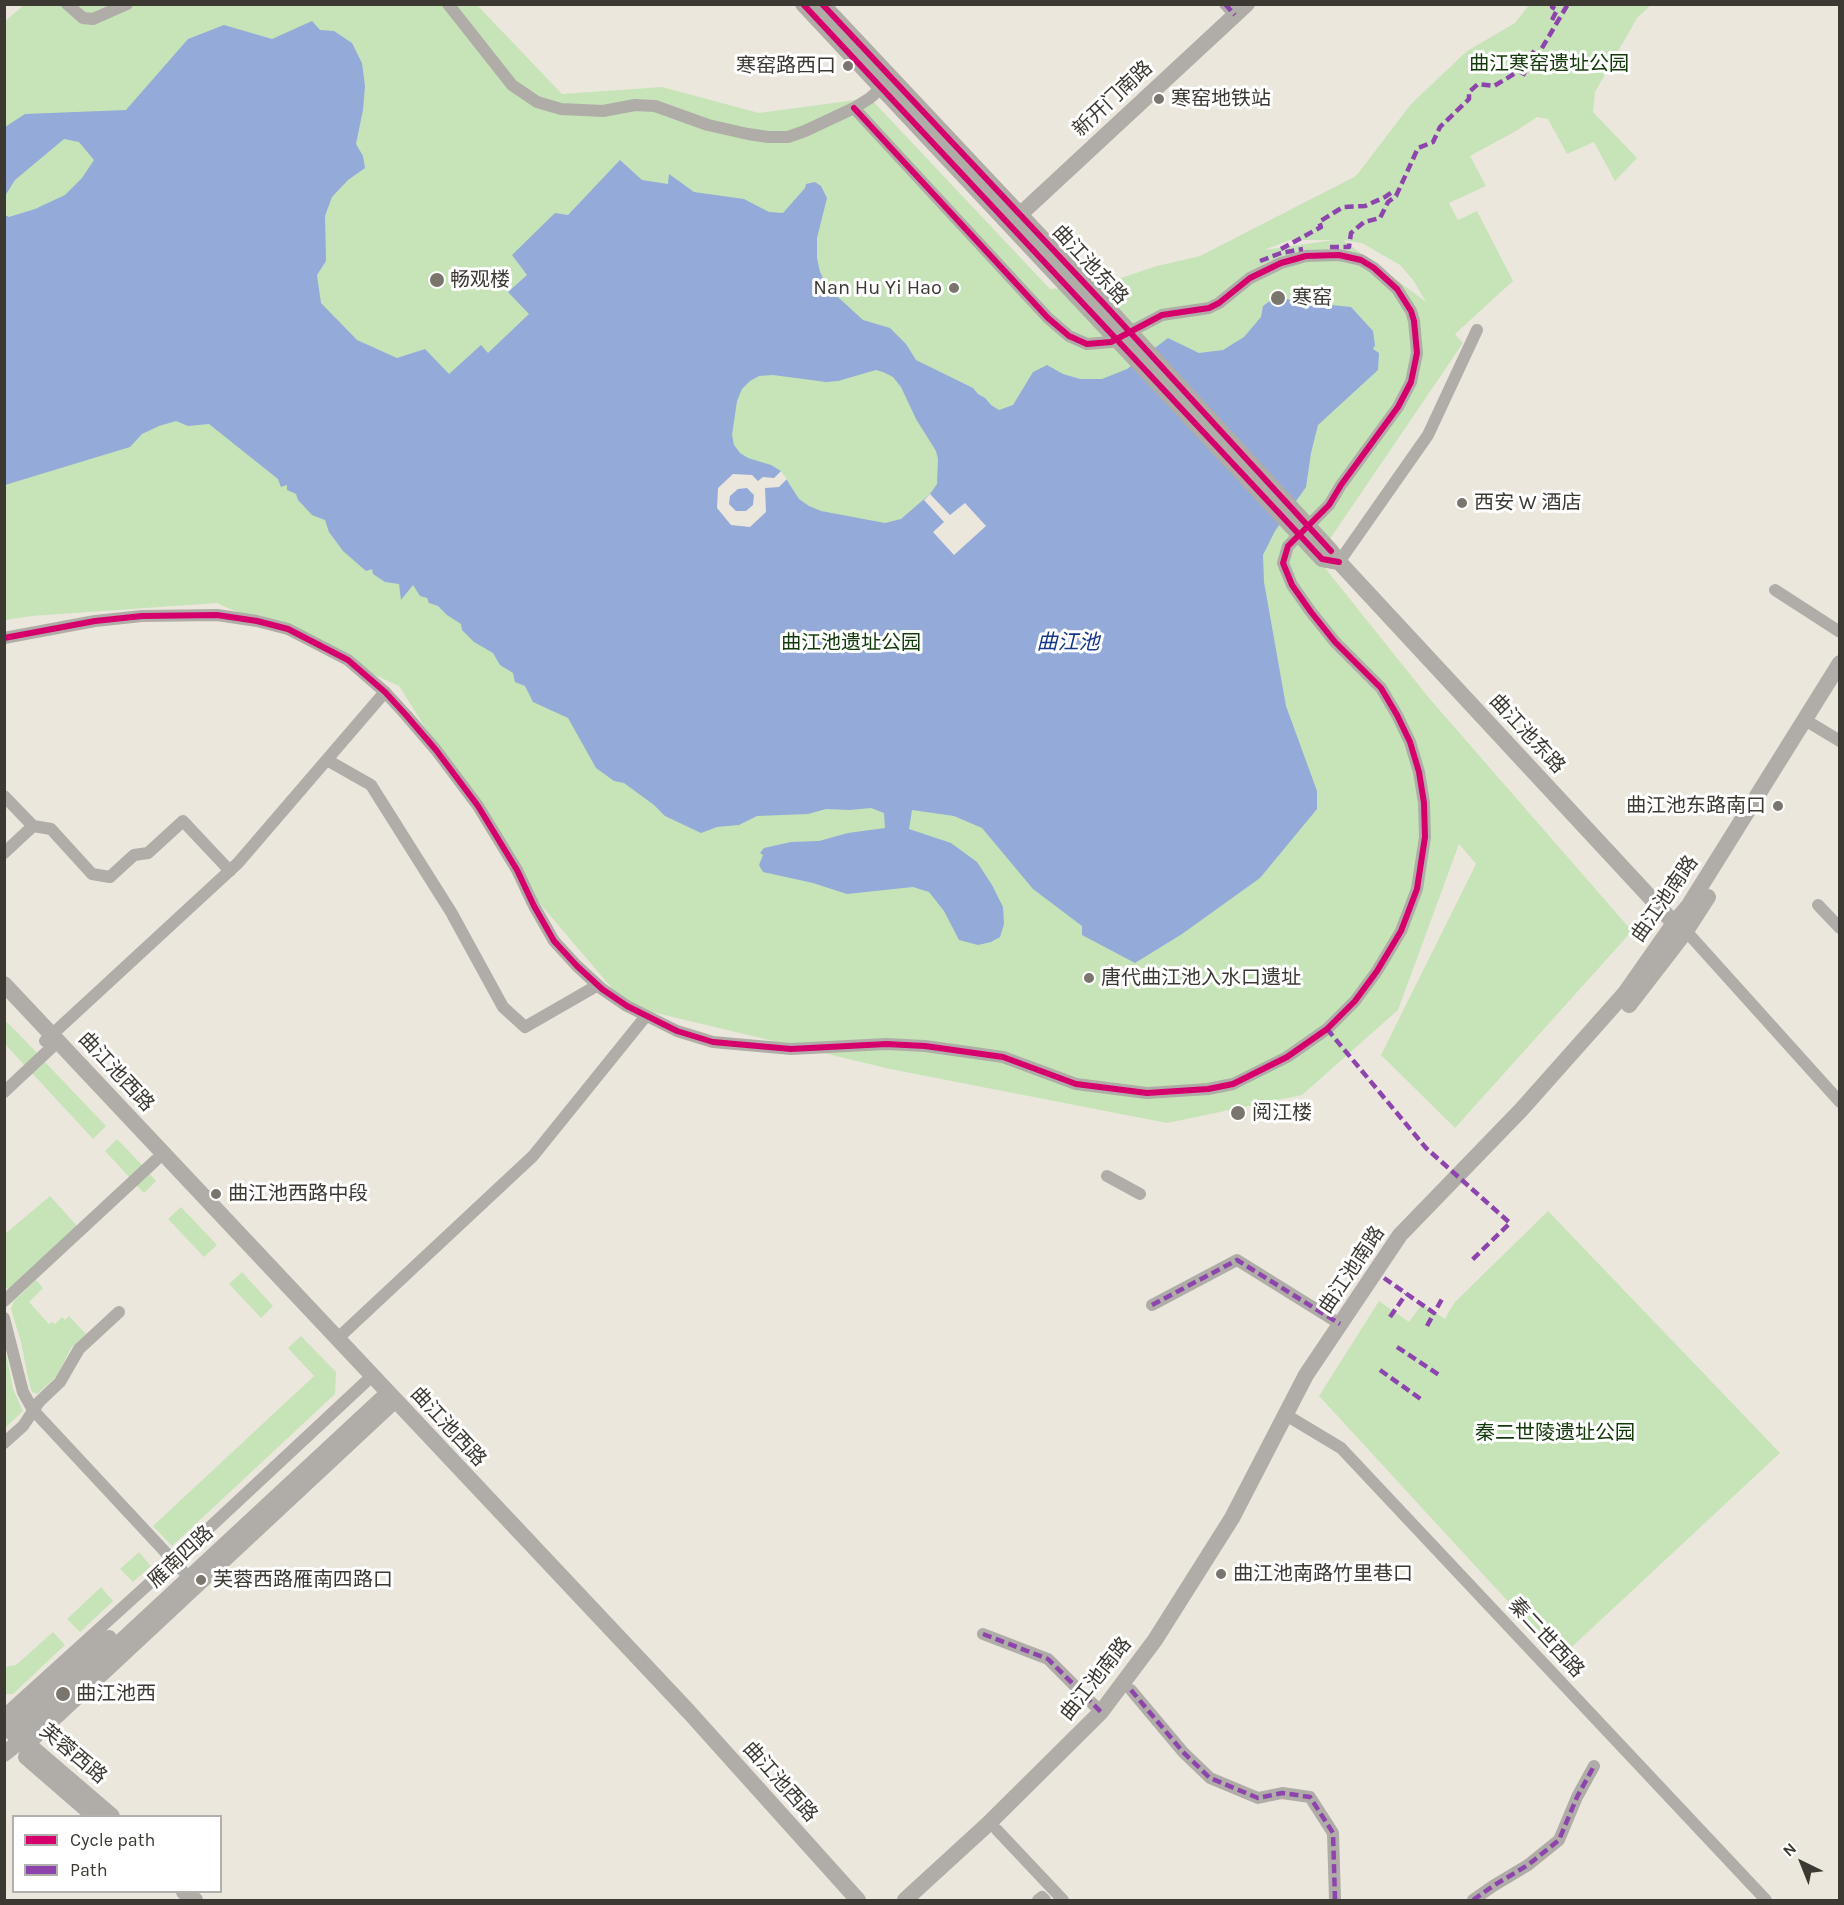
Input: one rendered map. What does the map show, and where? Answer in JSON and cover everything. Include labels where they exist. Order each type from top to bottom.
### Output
[{"type":"main road","name":"曲江池东路","points":[[803,4],[886,84],[1335,556],[1680,927]]},
{"type":"main road","name":"曲江池东路","points":[[822,4],[886,84]]},
{"type":"main road","name":"新开门南路","points":[[1014,220],[1236,8]]},
{"type":"main road","name":"曲江池南路","points":[[1809,723],[1839,663]]},
{"type":"main road","name":"曲江池南路","points":[[905,1900],[988,1824],[1101,1712],[1155,1641],[1291,1418],[1409,1242],[1529,1117],[1633,1000],[1809,723],[1839,684]]},
{"type":"main road","name":"曲江池南路","points":[[921,1900],[997,1830],[1110,1719],[1164,1647],[1242,1524],[1291,1418],[1306,1375],[1400,1235],[1521,1110],[1680,927]]},
{"type":"main road","name":"曲江池西路","points":[[4,984],[49,1041],[156,1160],[689,1712],[858,1900]]},
{"type":"main road","name":"曲江池西路","points":[[4,998],[49,1041],[337,1339],[381,1392],[847,1900]]},
{"type":"main road","name":"雁南四路","points":[[11,1737],[178,1565],[381,1392]]},
{"type":"main road","name":"雁南四路","points":[[11,1737],[381,1392]]},
{"type":"main road","name":"芙蓉西路","points":[[11,1737],[93,1815]]},
{"type":"main road","name":"芙蓉西路","points":[[11,1737],[111,1815]]},
{"type":"street","points":[[68,4],[83,18],[93,19],[127,4]]},
{"type":"street","points":[[448,4],[512,85],[537,102],[561,110],[603,111],[635,105],[655,106],[708,125],[768,137],[788,136],[805,132],[854,108],[886,84]]},
{"type":"street","points":[[4,638],[95,621],[142,616],[217,615],[257,621],[288,629],[348,660],[385,692],[436,750],[478,806],[517,870],[554,941],[576,966],[627,1006],[677,1031],[713,1042],[791,1049],[886,1044],[925,1046],[1003,1057],[1076,1084],[1147,1093],[1233,1084],[1287,1057],[1327,1029],[1355,1000],[1401,931],[1418,889],[1425,837],[1424,803],[1419,772],[1410,742],[1381,688],[1335,642],[1311,612],[1292,585],[1283,562],[1288,546],[1329,505],[1398,407],[1411,382],[1417,353],[1416,337],[1414,321],[1405,299],[1383,275],[1361,260],[1339,255],[1306,256],[1281,263],[1250,278],[1220,303],[1209,308],[1162,315],[1111,342],[1087,344],[1069,336],[1048,318],[854,108]]},
{"type":"street","points":[[1335,556],[1428,435],[1478,330]]},
{"type":"street","points":[[1775,591],[1839,632]]},
{"type":"street","points":[[4,1092],[49,1041],[230,871],[385,692]]},
{"type":"street","points":[[1809,723],[1839,741]]},
{"type":"street","points":[[327,760],[371,785],[451,912],[503,1006],[525,1027],[598,985]]},
{"type":"street","points":[[4,796],[33,826],[51,829],[92,874],[110,877],[134,855],[148,853],[183,821],[230,871]]},
{"type":"street","points":[[4,853],[33,826]]},
{"type":"street","points":[[1818,905],[1839,928]]},
{"type":"street","points":[[1680,927],[1839,1102]]},
{"type":"street","points":[[337,1339],[533,1156],[646,1016]]},
{"type":"street","points":[[4,1301],[156,1160]]},
{"type":"street","points":[[1107,1176],[1140,1194]]},
{"type":"street","points":[[1152,1305],[1237,1260],[1340,1324]]},
{"type":"street","points":[[4,1443],[23,1426],[39,1402],[60,1382],[79,1349],[119,1312]]},
{"type":"street","points":[[4,1318],[23,1392],[33,1410],[178,1565]]},
{"type":"street","name":"秦二世西路","points":[[1291,1418],[1341,1448],[1766,1900]]},
{"type":"street","points":[[983,1634],[1048,1659],[1101,1712]]},
{"type":"street","points":[[1131,1690],[1183,1752],[1210,1778],[1258,1798],[1282,1793],[1310,1797],[1333,1833],[1335,1900]]},
{"type":"street","points":[[1473,1900],[1528,1865],[1559,1840],[1577,1797],[1594,1766]]},
{"type":"street","points":[[997,1830],[1063,1900]]},
{"type":"street","points":[[1038,1900],[1042,1897],[1045,1900]]},
{"type":"green space","name":"曲江池遗址公园","points":[[24,5],[477,5],[562,94],[662,87],[759,113],[870,98],[1050,289],[1097,286],[1157,266],[1200,256],[1356,176],[1411,104],[1467,51],[1515,23],[1529,5],[1651,5],[1637,18],[1595,92],[1593,112],[1637,158],[1615,181],[1594,142],[1567,154],[1548,119],[1537,117],[1470,156],[1486,186],[1449,203],[1458,220],[1477,211],[1513,281],[1455,334],[1463,343],[1317,558],[1429,698],[1632,931],[1455,1128],[1381,1055],[1476,864],[1459,844],[1398,1010],[1302,1095],[1167,1123],[890,1069],[627,1006],[525,886],[399,686],[217,603],[32,616],[5,620],[4,22]],"holes":[[[1290,240],[1334,240],[1264,250]],[[1343,240],[1362,243],[1400,265],[1413,280],[1426,302]]]},
{"type":"green space","points":[[7,1022],[39,1055],[26,1067],[5,1044],[5,1024]]},
{"type":"green space","points":[[44,1061],[106,1126],[93,1139],[32,1073]]},
{"type":"green space","points":[[117,1139],[144,1167],[131,1179],[105,1151]]},
{"type":"green space","points":[[149,1173],[156,1181],[144,1193],[136,1185]]},
{"type":"green space","points":[[50,1196],[78,1227],[9,1289],[5,1288],[5,1234]]},
{"type":"green space","points":[[181,1207],[217,1245],[204,1257],[168,1219]]},
{"type":"green space","name":"秦二世陵遗址公园","points":[[1548,1211],[1780,1453],[1560,1658],[1319,1396],[1379,1301],[1409,1322],[1422,1304],[1445,1319],[1454,1303]]},
{"type":"green space","points":[[242,1272],[273,1306],[261,1318],[229,1284]]},
{"type":"green space","points":[[36,1280],[43,1288],[29,1302],[49,1324],[52,1322],[55,1324],[62,1317],[65,1320],[69,1316],[86,1334],[71,1348],[57,1376],[37,1394],[32,1392],[11,1309],[14,1301]]},
{"type":"green space","points":[[301,1336],[336,1372],[335,1394],[172,1546],[153,1526],[314,1376],[288,1348]]},
{"type":"green space","points":[[5,1348],[13,1389],[23,1411],[5,1428]]},
{"type":"green space","points":[[139,1552],[151,1566],[133,1582],[120,1569]]},
{"type":"green space","points":[[101,1587],[113,1601],[80,1632],[67,1619]]},
{"type":"green space","points":[[53,1632],[65,1645],[13,1694],[5,1694],[5,1667],[16,1665]]},
{"type":"water","name":"曲江池","points":[[312,21],[320,30],[334,31],[352,43],[362,63],[365,86],[356,144],[363,156],[365,168],[348,180],[332,197],[325,216],[326,261],[317,275],[321,303],[357,340],[397,358],[425,349],[449,374],[481,345],[488,353],[529,314],[508,292],[527,275],[512,255],[555,213],[568,215],[620,160],[642,180],[668,184],[669,174],[694,192],[744,199],[769,212],[783,213],[806,184],[815,182],[821,186],[827,198],[817,238],[817,258],[820,272],[828,288],[863,320],[890,328],[906,344],[916,360],[973,388],[999,410],[1013,405],[1033,372],[1047,365],[1063,374],[1080,379],[1102,379],[1127,369],[1168,338],[1199,353],[1223,350],[1244,337],[1261,317],[1263,306],[1270,301],[1287,299],[1309,306],[1318,298],[1331,305],[1351,307],[1373,331],[1375,345],[1373,349],[1379,353],[1378,370],[1318,425],[1306,487],[1275,531],[1263,555],[1264,582],[1286,706],[1317,791],[1317,809],[1260,878],[1182,934],[1135,963],[1082,935],[1082,926],[1033,889],[982,828],[954,816],[912,810],[909,829],[951,843],[977,862],[1003,907],[1004,924],[1000,937],[978,945],[959,940],[944,911],[929,892],[913,887],[847,894],[813,883],[763,872],[759,865],[763,855],[760,853],[764,848],[791,842],[819,841],[848,833],[885,828],[884,813],[871,808],[826,809],[808,814],[757,816],[739,825],[717,827],[701,833],[665,816],[624,783],[614,781],[596,768],[568,718],[533,702],[525,686],[515,682],[513,673],[500,665],[493,653],[474,642],[462,630],[461,624],[438,606],[429,603],[427,598],[420,596],[413,585],[401,600],[399,584],[385,582],[373,574],[372,569],[366,571],[343,551],[329,532],[325,520],[312,515],[298,500],[296,494],[287,490],[287,485],[281,487],[278,479],[209,424],[188,426],[176,421],[159,426],[142,434],[130,447],[5,485],[5,215],[9,217],[35,209],[65,195],[82,178],[94,160],[79,142],[64,139],[15,180],[5,196],[5,127],[25,114],[126,110],[188,39],[224,25],[272,39]],"holes":[[[876,370],[893,377],[901,387],[916,419],[936,451],[938,459],[937,484],[930,494],[901,519],[885,523],[821,511],[809,506],[799,499],[781,471],[771,465],[748,458],[734,445],[732,435],[737,401],[742,389],[759,376],[773,375],[826,382],[838,381]]]},
{"type":"pier","points":[[781,471],[787,479],[779,487],[765,488],[766,512],[750,527],[731,525],[717,508],[718,488],[733,474],[752,475],[758,481],[763,477],[774,478]],"holes":[[[747,488],[754,495],[753,505],[746,511],[736,511],[729,504],[730,496],[738,489]]]},
{"type":"pier","points":[[930,494],[950,515],[965,503],[986,526],[954,555],[933,532],[944,522],[924,500]]},
{"type":"marked path","points":[[1225,4],[1235,15]]},
{"type":"marked path","points":[[1552,20],[1557,10],[1552,7],[1553,4]]},
{"type":"marked path","points":[[1330,247],[1349,247],[1351,233],[1364,222],[1380,218],[1388,202],[1396,196],[1418,148],[1433,142],[1440,127],[1469,99],[1469,92],[1478,84],[1494,86],[1519,71],[1526,75],[1568,4]]},
{"type":"marked path","points":[[1506,72],[1531,56],[1536,48]]},
{"type":"marked path","points":[[1281,249],[1321,227],[1319,222],[1343,207],[1365,206],[1392,192]]},
{"type":"marked path","points":[[1260,261],[1281,253],[1303,249]]},
{"type":"marked path","points":[[1327,1029],[1426,1148],[1510,1223],[1472,1260]]},
{"type":"marked path","points":[[1152,1305],[1237,1260],[1340,1324]]},
{"type":"marked path","points":[[1384,1278],[1434,1313],[1442,1299]]},
{"type":"marked path","points":[[1390,1317],[1406,1294]]},
{"type":"marked path","points":[[1427,1326],[1434,1313]]},
{"type":"marked path","points":[[1397,1347],[1439,1375]]},
{"type":"marked path","points":[[1380,1370],[1422,1400]]},
{"type":"marked path","points":[[983,1634],[1048,1659],[1101,1712]]},
{"type":"marked path","points":[[1131,1690],[1183,1752],[1210,1778],[1258,1798],[1282,1793],[1310,1797],[1333,1833],[1335,1900]]},
{"type":"marked path","points":[[1473,1900],[1528,1865],[1559,1840],[1577,1797],[1594,1766]]},
{"type":"cycle path","points":[[803,4],[1322,559],[1339,562]]},
{"type":"cycle path","points":[[822,4],[1105,305],[1331,551]]},
{"type":"cycle path","points":[[4,638],[95,621],[142,616],[217,615],[257,621],[288,629],[348,660],[385,692],[406,715],[436,750],[478,806],[517,870],[554,941],[602,989],[627,1006],[677,1031],[713,1042],[791,1049],[886,1044],[925,1046],[1003,1057],[1076,1084],[1147,1093],[1208,1089],[1233,1084],[1287,1057],[1327,1029],[1355,1001],[1377,971],[1401,931],[1417,889],[1425,837],[1424,803],[1419,772],[1410,742],[1381,688],[1335,642],[1311,612],[1292,585],[1283,563],[1288,546],[1329,505],[1398,407],[1411,382],[1417,353],[1411,311],[1397,289],[1374,268],[1361,260],[1339,255],[1306,256],[1281,263],[1250,278],[1219,303],[1209,308],[1162,315],[1111,342],[1087,344],[1069,336],[1048,318],[854,108]]},
{"type":"place","name":"寒窑路西口","points":[[848,66]]},
{"type":"place","name":"寒窑地铁站","points":[[1159,99]]},
{"type":"place","name":"畅观楼","points":[[437,280]]},
{"type":"place","name":"Nan Hu Yi Hao","points":[[954,288]]},
{"type":"place","name":"寒窑","points":[[1278,298]]},
{"type":"place","name":"西安 W 酒店","points":[[1462,503]]},
{"type":"place","name":"曲江池东路南口","points":[[1778,806]]},
{"type":"place","name":"唐代曲江池入水口遗址","points":[[1089,978]]},
{"type":"place","name":"阅江楼","points":[[1238,1113]]},
{"type":"place","name":"曲江池西路中段","points":[[216,1194]]},
{"type":"place","name":"曲江池南路竹里巷口","points":[[1221,1574]]},
{"type":"place","name":"芙蓉西路雁南四路口","points":[[201,1580]]},
{"type":"place","name":"曲江池西","points":[[63,1694]]},
{"type":"park label","name":"曲江寒窑遗址公园","points":[[1549,64]]}]
